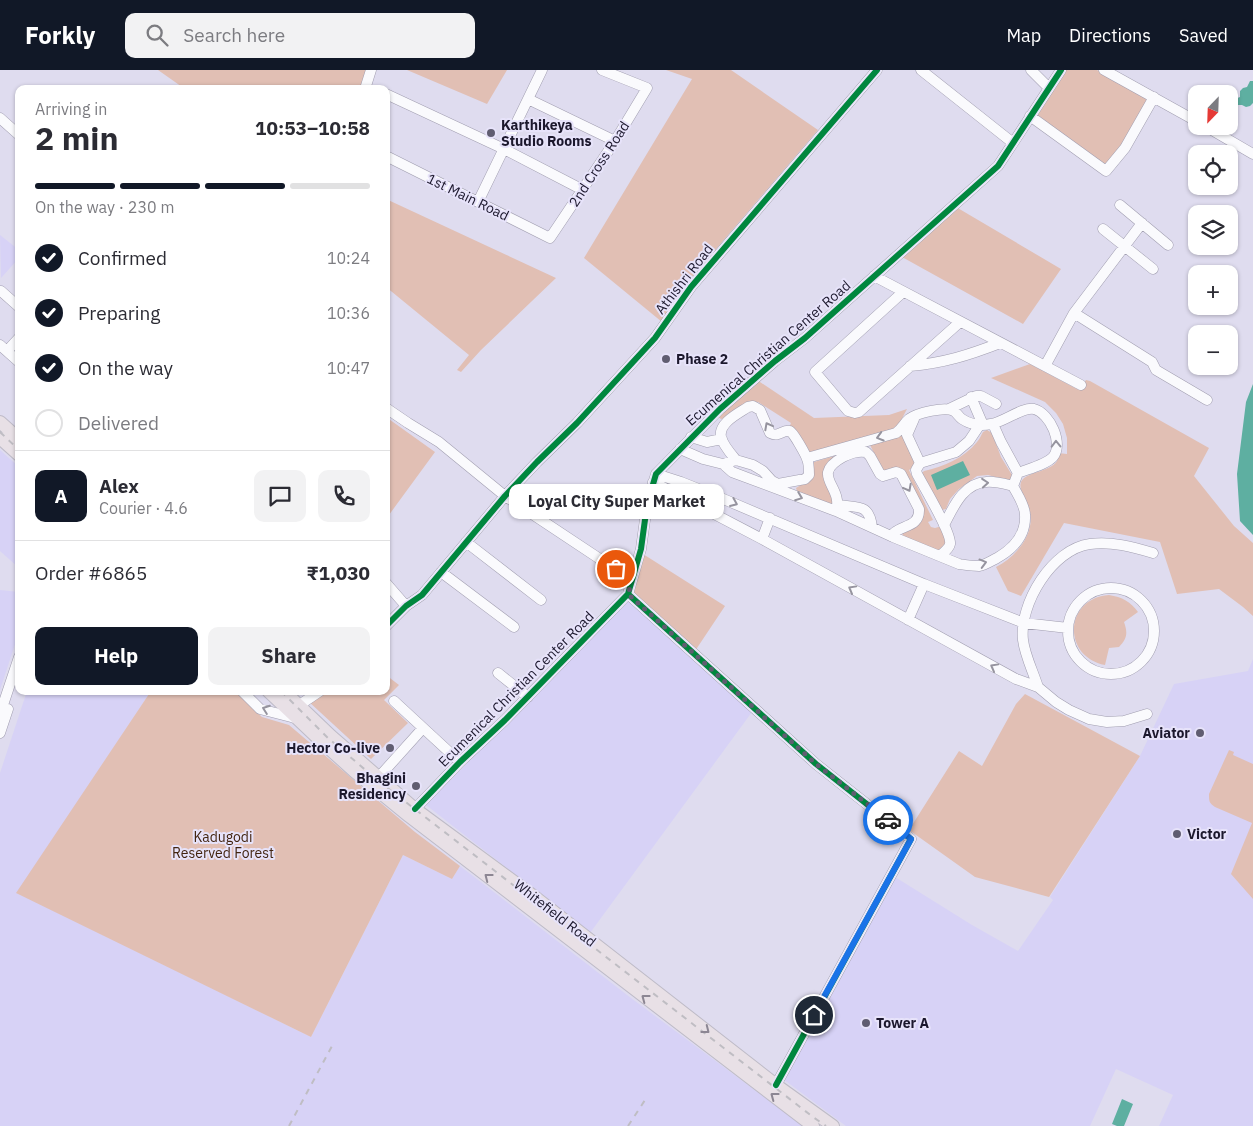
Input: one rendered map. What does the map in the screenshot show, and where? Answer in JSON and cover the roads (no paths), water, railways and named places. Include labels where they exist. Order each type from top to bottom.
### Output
[{"type":"main road","points":[[0,422],[15,435]]},
{"type":"main road","points":[[0,438],[15,451]]},
{"type":"main road","name":"Whitefield Road","points":[[274,695],[330,736],[415,808],[536,898],[776,1085],[833,1126]]},
{"type":"main road","name":"Whitefield Road","points":[[286,695],[297,712],[354,771],[409,816],[813,1126]]},
{"type":"street","points":[[369,85],[371,70]]},
{"type":"street","points":[[478,202],[542,70]]},
{"type":"street","name":"2nd Cross Road","points":[[550,238],[616,141],[647,88],[602,70]]},
{"type":"street","points":[[921,70],[1013,144]]},
{"type":"street","points":[[1031,70],[1049,88]]},
{"type":"street","name":"Ecumenical Christian Center Road","points":[[415,808],[528,697],[628,594],[641,549],[647,505],[654,478],[691,437],[720,409],[775,361],[805,338],[998,166],[1061,70]]},
{"type":"street","points":[[1104,70],[1188,116]]},
{"type":"street","name":"Athishri Road","points":[[390,622],[406,606],[422,595],[505,496],[577,423],[655,338],[691,287],[874,71]]},
{"type":"street","points":[[390,96],[504,148],[583,190]]},
{"type":"street","points":[[1030,116],[1106,171],[1125,148],[1154,97]]},
{"type":"street","points":[[528,99],[616,141]]},
{"type":"street","points":[[0,118],[15,131]]},
{"type":"street","points":[[1220,135],[1253,154]]},
{"type":"street","name":"1st Main Road","points":[[390,158],[550,238]]},
{"type":"street","points":[[1120,205],[1168,245]]},
{"type":"street","points":[[1045,366],[1074,313],[1142,223]]},
{"type":"street","points":[[1103,229],[1154,269]]},
{"type":"street","points":[[874,276],[1081,386]]},
{"type":"street","points":[[1,291],[15,303]]},
{"type":"street","points":[[903,292],[815,372],[848,411],[859,412],[960,322]]},
{"type":"street","points":[[1074,313],[1152,362],[1156,370],[1207,400]]},
{"type":"street","points":[[15,340],[3,348],[15,358]]},
{"type":"street","points":[[910,366],[962,357],[1000,343]]},
{"type":"street","points":[[837,508],[837,499],[828,475],[829,467],[837,460],[896,433],[909,419],[915,416],[930,411],[949,409],[972,397],[981,396],[996,404]]},
{"type":"street","points":[[972,397],[985,425],[1001,442],[1018,473]]},
{"type":"street","points":[[680,449],[703,460],[723,464],[736,460],[757,467],[775,483],[780,484],[805,479],[809,475],[807,458],[792,433],[787,431],[775,435],[770,433],[760,410],[753,406],[748,407],[726,423],[721,431],[722,440],[736,460]]},
{"type":"street","points":[[949,409],[961,419],[969,441]]},
{"type":"street","points":[[723,464],[732,472],[837,508],[891,536],[959,564],[981,566],[1008,552],[1020,538],[1025,524],[1025,512],[1013,486],[1018,473],[1049,460],[1057,451],[1055,433],[1042,412],[1033,409],[985,425],[956,452],[920,464],[917,467],[916,474],[944,526],[959,564]]},
{"type":"street","points":[[390,411],[439,442],[505,496],[616,569],[631,584]]},
{"type":"street","points":[[915,416],[907,435],[920,464]]},
{"type":"street","points":[[961,419],[985,425]]},
{"type":"street","points":[[691,437],[707,442],[722,440]]},
{"type":"street","points":[[703,460],[707,442]]},
{"type":"street","points":[[807,458],[864,447]]},
{"type":"street","points":[[864,447],[880,474],[883,476],[896,472],[901,474],[919,509],[917,520],[894,532],[891,536]]},
{"type":"street","points":[[654,478],[722,498],[924,584],[1024,624],[1068,628]]},
{"type":"street","points":[[654,478],[762,540],[1016,679],[1038,687],[1069,710],[1089,719],[1107,722],[1124,721],[1147,714]]},
{"type":"street","points":[[944,526],[958,500],[970,486],[985,482],[1013,486]]},
{"type":"street","points":[[762,540],[770,518]]},
{"type":"street","points":[[466,542],[541,600]]},
{"type":"street","points":[[940,556],[949,546],[950,542]]},
{"type":"street","points":[[1038,687],[1025,651],[1024,624],[1031,596],[1048,570],[1058,560],[1087,544],[1107,542],[1153,553]]},
{"type":"street","points":[[441,572],[514,627]]},
{"type":"street","points":[[908,620],[924,584]]},
{"type":"street","points":[[390,588],[406,606]]},
{"type":"street","points":[[1112,588],[1125,591],[1137,597],[1146,606],[1152,618],[1154,631],[1152,645],[1146,657],[1136,667],[1124,673],[1110,675],[1096,672],[1084,665],[1074,655],[1069,642],[1068,628],[1070,615],[1077,604],[1087,595],[1099,590],[1112,588]]},
{"type":"street","points":[[628,594],[816,764],[911,839],[776,1085]]},
{"type":"street","points":[[0,714],[15,669]]},
{"type":"street","points":[[498,673],[528,697]]},
{"type":"street","points":[[0,733],[15,689]]},
{"type":"street","points":[[246,695],[260,709],[297,712],[316,695]]},
{"type":"street","points":[[297,712],[298,695]]},
{"type":"street","points":[[394,701],[460,762]]},
{"type":"street","points":[[378,778],[423,728]]},
{"type":"railway","points":[[0,432],[15,446]]},
{"type":"railway","points":[[285,695],[328,738],[376,779],[826,1126]]},
{"type":"railway","points":[[289,1126],[332,1046]]},
{"type":"railway","points":[[628,1126],[647,1097]]},
{"type":"place","name":"Karthikeya Studio Rooms","points":[[491,133]]},
{"type":"place","name":"Phase 2","points":[[666,359]]},
{"type":"place","name":"Loyal City Super Market","points":[[616,569]]},
{"type":"place","name":"Aviator","points":[[1200,733]]},
{"type":"place","name":"Hector Co-live","points":[[390,748]]},
{"type":"place","name":"Bhagini Residency","points":[[416,786]]},
{"type":"place","name":"Victor","points":[[1177,834]]},
{"type":"place","name":"Tower A","points":[[866,1023]]},
{"type":"park label","name":"Kadugodi Reserved Forest","points":[[223,846]]}]
